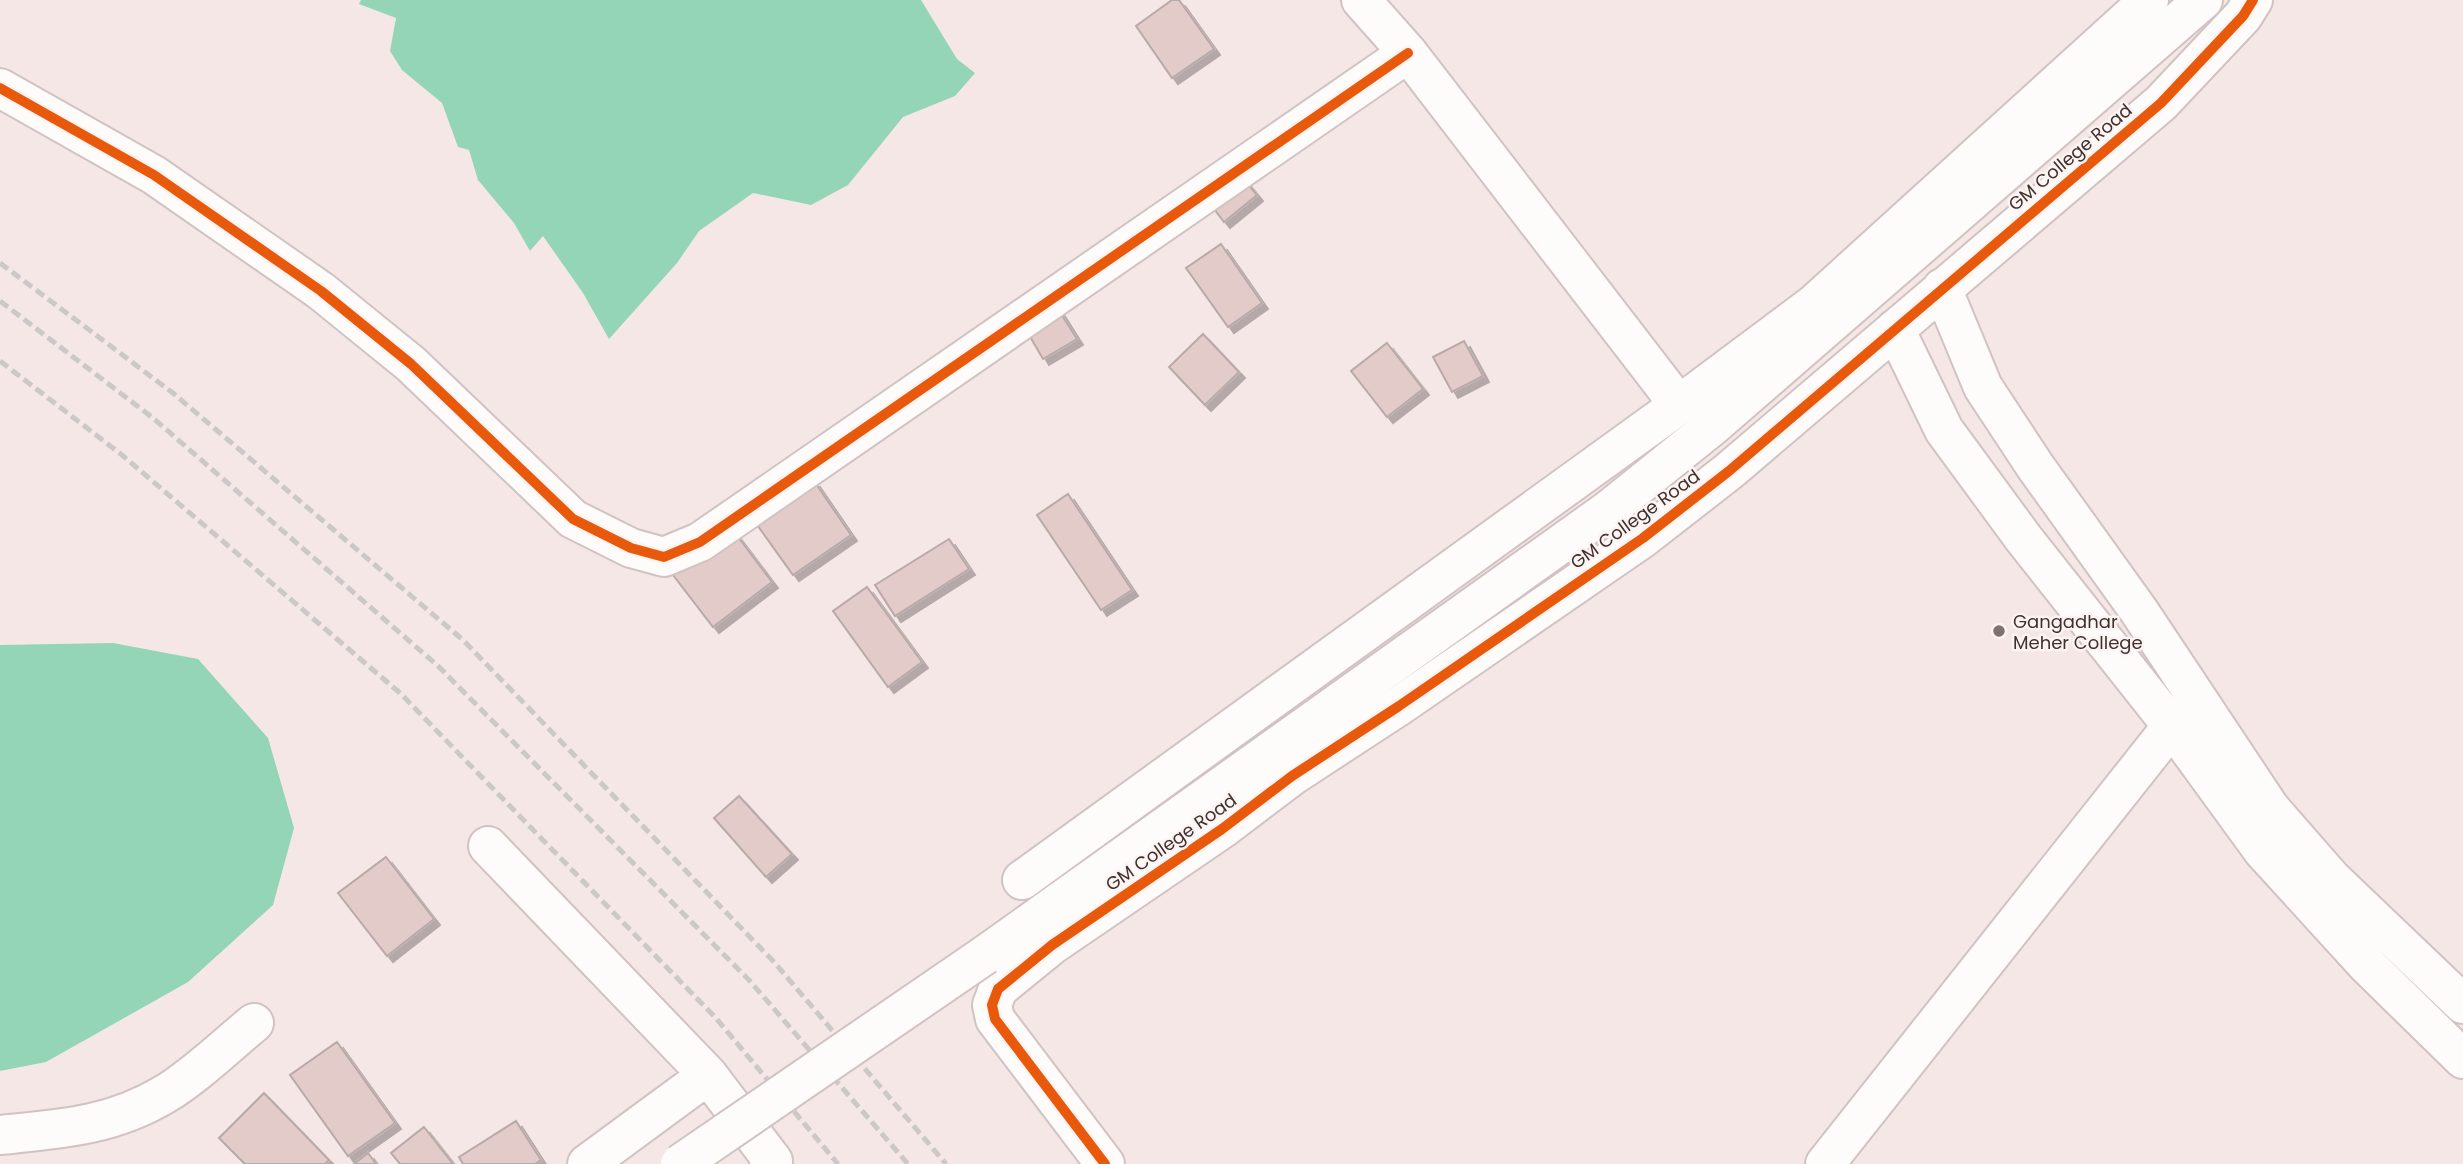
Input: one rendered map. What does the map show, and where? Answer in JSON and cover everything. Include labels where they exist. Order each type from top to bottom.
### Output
[{"type":"street","points":[[1361,0],[1408,53],[1679,405]]},
{"type":"street","points":[[1023,880],[1679,405],[1814,304],[2149,0]]},
{"type":"street","points":[[680,1164],[985,955],[1606,511],[1714,425],[2203,0]]},
{"type":"street","name":"GM College Road","points":[[1105,1164],[995,1019],[992,1005],[998,989],[1052,945],[1222,829],[1292,776],[1399,706],[1643,538],[1729,471],[2161,103],[2243,16],[2253,0]]},
{"type":"street","points":[[0,88],[154,175],[321,291],[411,364],[573,519],[631,548],[664,557],[700,542],[1408,53]]},
{"type":"street","points":[[1942,288],[1983,387],[2035,466],[2139,611],[2270,808],[2332,879],[2463,1004]]},
{"type":"street","points":[[1895,329],[1944,430],[2024,539],[2172,726],[2263,851],[2367,965],[2463,1059]]},
{"type":"street","points":[[1825,1164],[2172,726]]},
{"type":"street","points":[[488,846],[708,1075],[772,1163]]},
{"type":"street","points":[[0,1135],[74,1128],[131,1112],[167,1093],[254,1023]]},
{"type":"street","points":[[587,1164],[708,1075]]},
{"type":"shaded area","points":[[361,0],[921,0],[957,59],[975,73],[955,96],[903,117],[848,185],[811,205],[753,193],[699,231],[677,263],[609,339],[583,293],[543,236],[530,251],[514,223],[478,180],[469,150],[458,147],[442,103],[402,70],[390,51],[396,18],[359,4]]},
{"type":"shaded area","points":[[113,643],[198,659],[268,738],[294,828],[273,905],[188,982],[46,1062],[0,1071],[0,645]]},
{"type":"building","points":[[1172,0],[1179,0],[1214,49],[1172,78],[1136,26]]},
{"type":"building","points":[[1243,178],[1257,195],[1224,222],[1211,205]]},
{"type":"building","points":[[1221,244],[1262,303],[1228,327],[1186,268]]},
{"type":"building","points":[[1058,309],[1077,339],[1043,359],[1025,328]]},
{"type":"building","points":[[1203,334],[1239,372],[1205,405],[1169,367]]},
{"type":"building","points":[[1464,341],[1483,376],[1452,392],[1433,357]]},
{"type":"building","points":[[1387,343],[1423,389],[1387,417],[1351,371]]},
{"type":"building","points":[[814,481],[851,535],[793,575],[755,522]]},
{"type":"building","points":[[1068,494],[1132,590],[1101,610],[1037,515]]},
{"type":"building","points":[[732,529],[772,582],[713,627],[673,575]]},
{"type":"building","points":[[949,539],[969,569],[895,616],[875,585]]},
{"type":"building","points":[[867,587],[922,662],[888,687],[833,611]]},
{"type":"building","points":[[739,796],[792,854],[766,877],[714,818]]},
{"type":"building","points":[[386,857],[434,919],[387,956],[338,893]]},
{"type":"building","points":[[337,1042],[395,1123],[348,1156],[290,1075]]},
{"type":"building","points":[[264,1093],[329,1160],[325,1164],[245,1164],[219,1138]]},
{"type":"building","points":[[516,1121],[541,1160],[535,1164],[463,1164],[459,1157]]},
{"type":"building","points":[[424,1127],[453,1164],[400,1164],[391,1153]]},
{"type":"building","points":[[368,1153],[376,1164],[354,1164]]},
{"type":"railway","points":[[0,263],[173,393],[463,640],[774,962],[946,1164]]},
{"type":"railway","points":[[0,301],[153,418],[438,666],[749,980],[908,1164]]},
{"type":"railway","points":[[0,361],[122,455],[400,693],[715,1017],[838,1164]]},
{"type":"cycle path","points":[[1105,1164],[995,1019],[992,1005],[998,989],[1052,945],[1222,829],[1292,776],[1399,706],[1643,538],[1729,471],[2161,103],[2243,16],[2253,0]]},
{"type":"cycle path","points":[[0,88],[154,175],[321,291],[411,364],[573,519],[631,548],[664,557],[700,542],[1408,53]]},
{"type":"place","name":"Gangadhar Meher College","points":[[1999,631]]}]
